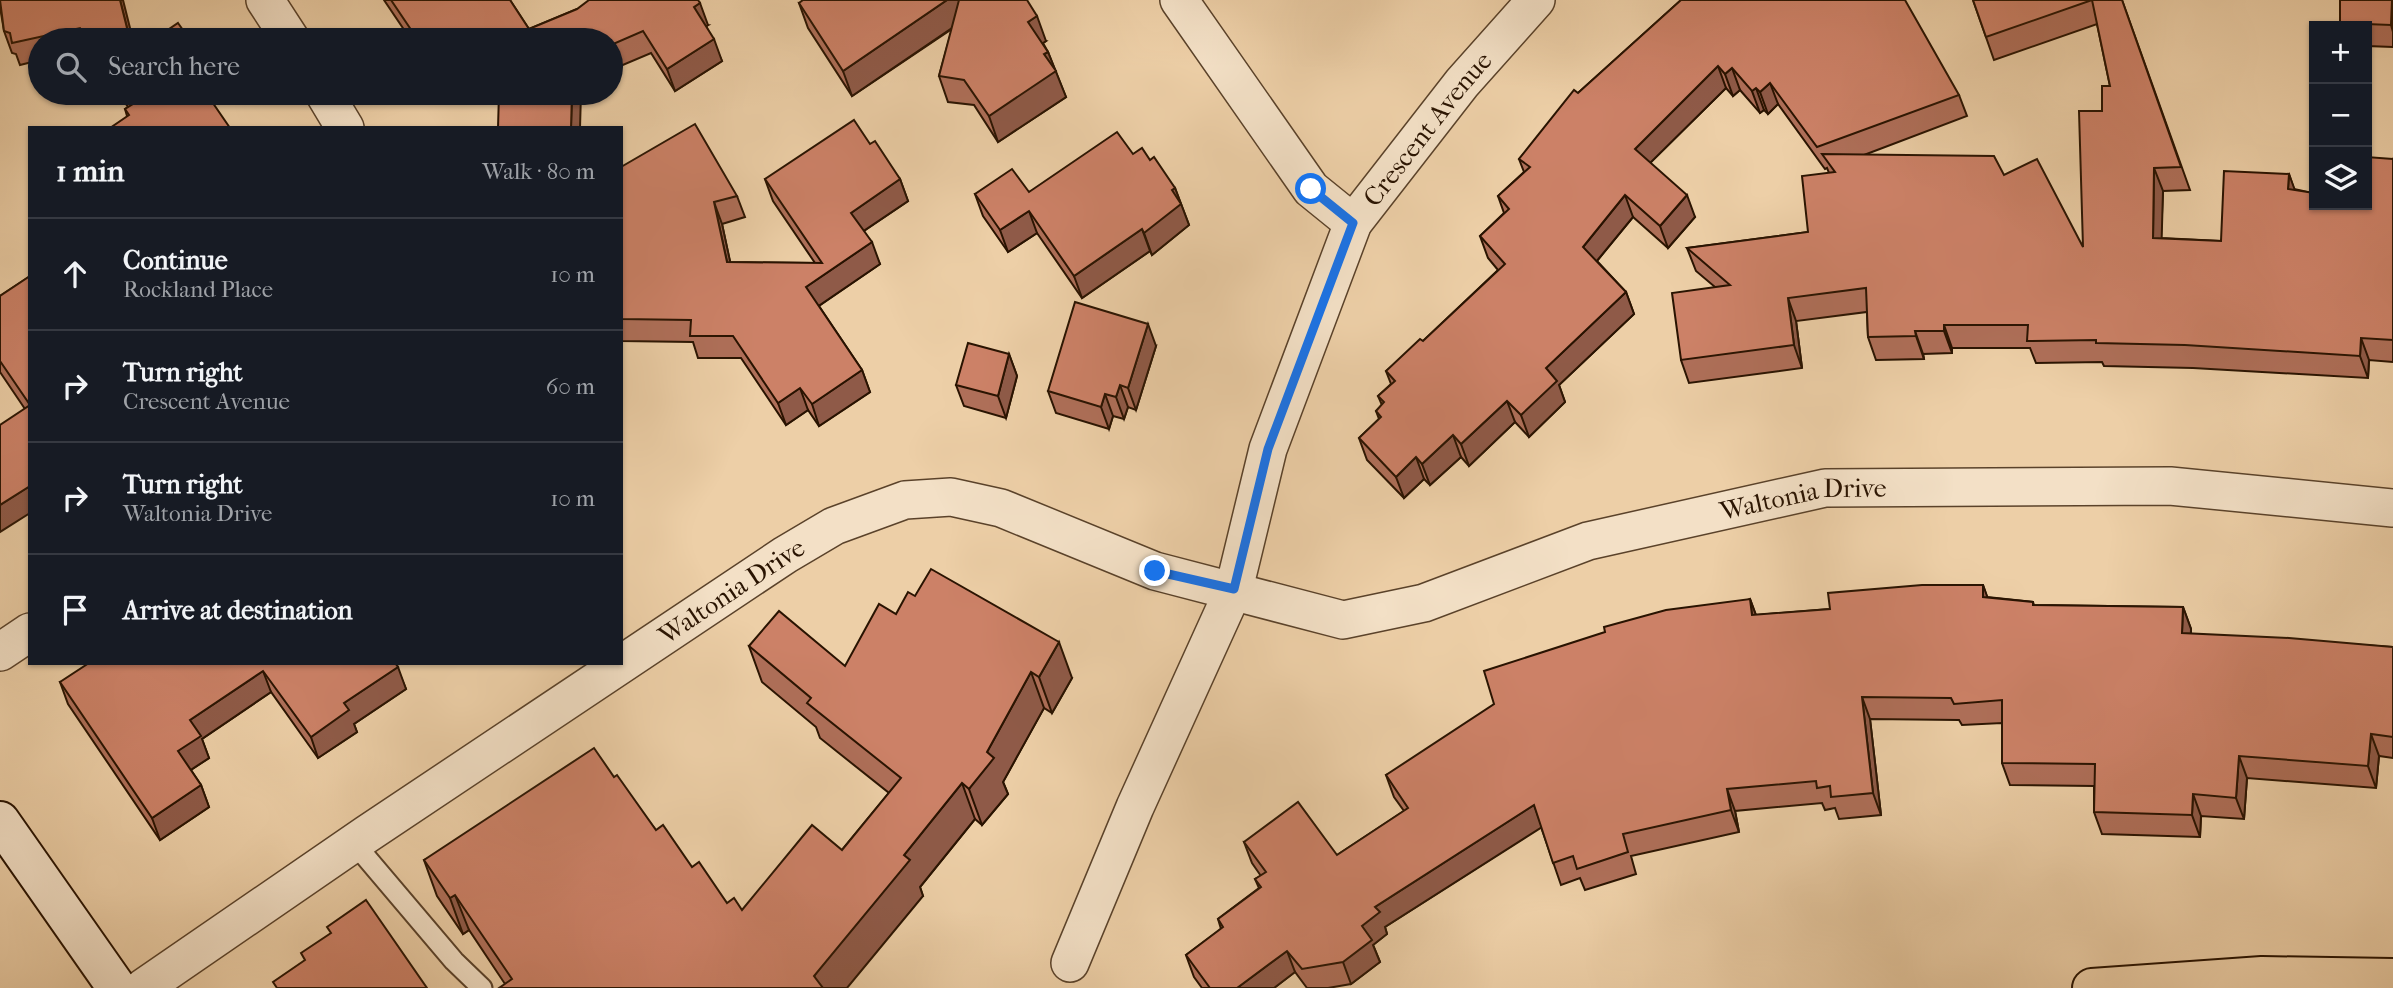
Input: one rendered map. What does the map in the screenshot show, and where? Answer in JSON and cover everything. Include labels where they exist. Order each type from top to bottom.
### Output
[{"type":"highway","points":[[2092,988],[2262,976],[2393,978]]},
{"type":"main road","points":[[0,821],[117,988]]},
{"type":"street","points":[[265,0],[283,28]]},
{"type":"street","points":[[1179,0],[1311,189],[1353,223]]},
{"type":"street","name":"Crescent Avenue","points":[[1234,589],[1268,449],[1353,223],[1462,83],[1536,0]]},
{"type":"street","points":[[331,105],[344,126]]},
{"type":"street","name":"Waltonia Drive","points":[[623,663],[785,555],[834,526],[905,500],[951,497],[1001,508],[1155,571],[1234,589],[1343,620],[1424,603],[1588,541],[1825,488],[2170,486],[2393,508]]},
{"type":"street","points":[[1070,963],[1135,807],[1234,589]]},
{"type":"street","points":[[0,652],[28,633]]},
{"type":"street","name":"Waltonia Drive","points":[[143,988],[620,665]]},
{"type":"lane","points":[[354,843],[454,961],[482,988]]},
{"type":"building","points":[[0,0],[120,0],[127,28],[28,28],[28,39],[12,43],[10,33],[4,31]]},
{"type":"building","points":[[391,0],[510,0],[528,28],[410,28]]},
{"type":"building","points":[[589,0],[698,0],[700,3],[694,7],[714,39],[667,69],[643,31],[623,40],[623,28],[531,28],[577,9]]},
{"type":"building","points":[[803,0],[947,0],[843,71],[799,3]]},
{"type":"building","points":[[959,0],[1027,0],[1037,16],[1028,22],[1048,52],[1044,54],[1056,71],[989,116],[964,80],[939,76]]},
{"type":"building","points":[[1681,0],[1905,0],[1959,95],[1817,147],[1770,83],[1760,92],[1756,88],[1752,91],[1732,68],[1725,74],[1718,66],[1635,149],[1687,195],[1660,226],[1625,195],[1583,247],[1626,292],[1546,368],[1557,381],[1521,415],[1507,401],[1461,444],[1453,435],[1422,464],[1416,457],[1396,477],[1359,438],[1381,417],[1376,411],[1384,402],[1378,396],[1395,381],[1386,371],[1420,339],[1423,341],[1505,264],[1480,236],[1509,209],[1498,196],[1530,167],[1519,159],[1574,90],[1578,93]]},
{"type":"building","points":[[1973,0],[2092,0],[1986,37]]},
{"type":"building","points":[[2092,0],[2122,0],[2181,167],[2154,168],[2153,238],[2221,241],[2224,171],[2289,174],[2288,189],[2309,192],[2309,210],[2372,210],[2372,157],[2393,159],[2393,340],[2361,338],[2360,356],[2185,345],[2096,343],[2096,340],[2027,341],[2028,325],[1944,325],[1944,331],[1915,331],[1916,336],[1868,337],[1866,288],[1788,298],[1794,345],[1681,360],[1672,293],[1730,285],[1687,248],[1808,232],[1802,176],[1835,172],[1822,154],[1994,156],[2004,175],[2037,159],[2083,247],[2079,111],[2102,111],[2102,86],[2110,86]]},
{"type":"building","points":[[2340,0],[2392,0],[2391,25],[2372,24],[2372,21],[2340,21]]},
{"type":"building","points":[[131,105],[214,105],[229,126],[113,126],[129,115],[125,109]]},
{"type":"building","points":[[499,105],[572,105],[571,126],[498,126]]},
{"type":"building","points":[[854,120],[870,144],[875,141],[900,179],[851,213],[872,242],[806,287],[862,370],[812,404],[800,388],[778,403],[733,336],[690,336],[691,320],[623,319],[623,166],[695,124],[737,196],[714,202],[727,262],[822,263],[765,179]]},
{"type":"building","points":[[1117,132],[1133,154],[1142,148],[1150,160],[1154,157],[1175,188],[1172,190],[1181,204],[1144,233],[1142,229],[1074,276],[1029,211],[1000,230],[975,194],[1012,169],[1029,192]]},
{"type":"building","points":[[28,277],[28,402],[0,361],[0,296]]},
{"type":"building","points":[[1075,302],[1148,324],[1128,388],[1120,385],[1116,397],[1105,394],[1101,407],[1048,391]]},
{"type":"building","points":[[968,343],[1009,354],[998,396],[956,385]]},
{"type":"building","points":[[28,406],[28,487],[0,505],[0,425]]},
{"type":"building","points":[[931,569],[1059,642],[1039,677],[1031,672],[987,752],[994,758],[969,789],[962,783],[904,855],[910,860],[814,976],[823,988],[499,988],[512,979],[455,895],[450,898],[424,860],[594,748],[656,830],[663,825],[692,867],[699,862],[727,903],[734,898],[742,910],[812,825],[842,850],[901,778],[807,703],[811,698],[749,646],[779,611],[845,666],[879,604],[896,614],[908,592],[915,596]]},
{"type":"building","points":[[1922,585],[1983,585],[1983,597],[2033,602],[2033,605],[2183,607],[2182,633],[2393,647],[2393,737],[2371,734],[2368,766],[2239,756],[2236,798],[2193,794],[2192,815],[2094,812],[2095,764],[2002,763],[2002,700],[1954,704],[1951,698],[1862,697],[1873,793],[1831,797],[1830,786],[1817,788],[1816,781],[1727,789],[1731,810],[1623,834],[1628,852],[1577,869],[1573,856],[1553,863],[1534,805],[1375,907],[1380,912],[1362,926],[1372,940],[1343,962],[1302,969],[1287,951],[1237,988],[1210,988],[1186,955],[1223,927],[1218,919],[1261,887],[1255,879],[1266,872],[1244,842],[1298,802],[1337,855],[1408,808],[1386,775],[1494,704],[1484,671],[1605,632],[1604,627],[1666,610],[1750,599],[1752,615],[1830,609],[1828,593]]},
{"type":"building","points":[[86,665],[398,667],[344,703],[349,710],[311,737],[263,671],[190,720],[201,736],[178,751],[201,785],[152,818],[60,682]]},
{"type":"building","points":[[366,900],[427,988],[277,988],[273,982],[305,960],[301,953],[331,933],[327,927]]},
{"type":"route","points":[[1155,571],[1234,589],[1268,449],[1353,223],[1311,189]]}]
